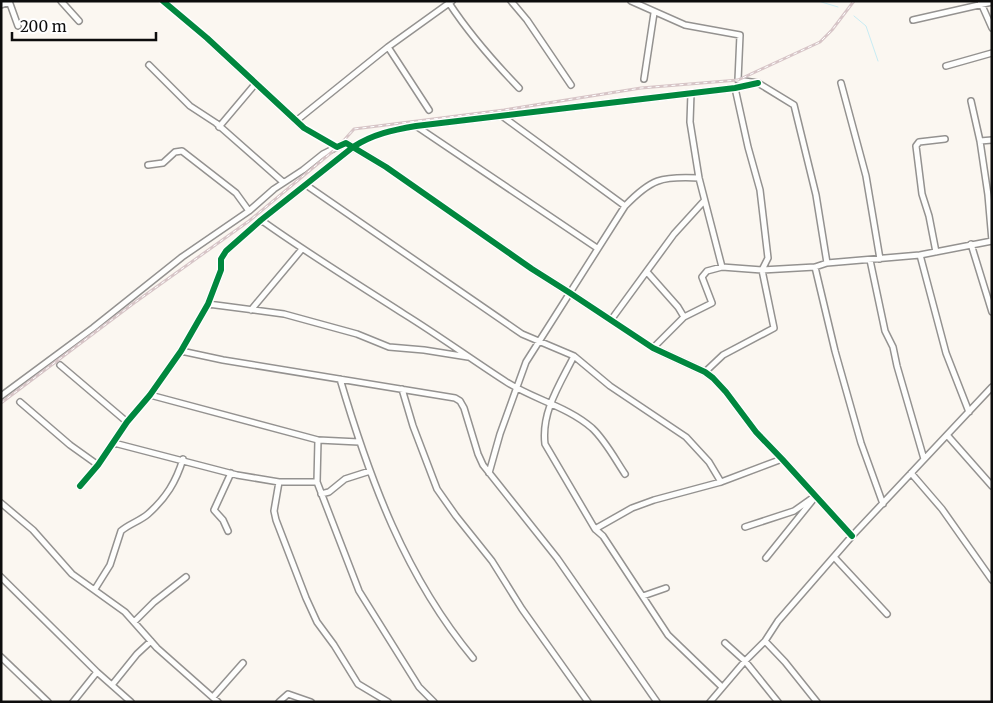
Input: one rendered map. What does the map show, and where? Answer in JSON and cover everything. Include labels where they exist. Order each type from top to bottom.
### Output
[{"type":"street","points":[[61,1],[79,21]]},
{"type":"street","points":[[163,1],[207,38],[296,121],[313,134],[337,147]]},
{"type":"street","points":[[511,1],[527,20],[571,85]]},
{"type":"street","points":[[631,1],[654,13],[685,25],[740,34],[738,80],[758,83],[794,105],[816,195],[827,263]]},
{"type":"street","points":[[1,5],[9,2],[18,26]]},
{"type":"street","points":[[296,121],[388,47],[451,2],[467,31],[485,53],[519,88]]},
{"type":"street","points":[[912,20],[980,3],[992,2]]},
{"type":"street","points":[[980,3],[992,28]]},
{"type":"street","points":[[644,79],[654,13]]},
{"type":"street","points":[[388,47],[429,110]]},
{"type":"street","points":[[946,66],[992,53]]},
{"type":"street","points":[[149,65],[190,106],[219,127],[283,182]]},
{"type":"street","points":[[841,82],[866,176],[880,259]]},
{"type":"street","points":[[219,127],[256,83]]},
{"type":"street","points":[[80,486],[98,465],[181,351],[208,304],[221,270],[221,259],[226,251],[261,220],[353,147],[366,139],[388,131],[416,126],[735,88],[758,83]]},
{"type":"street","points":[[705,372],[723,355],[774,328],[762,270],[768,258],[760,190],[735,88]]},
{"type":"street","points":[[691,93],[690,122],[699,178],[722,267]]},
{"type":"street","points":[[653,348],[684,317],[712,303],[702,277],[707,271],[722,267],[762,270],[815,267],[827,263],[920,255],[992,241],[990,195],[971,101]]},
{"type":"street","points":[[502,116],[625,206]]},
{"type":"street","points":[[416,126],[597,248]]},
{"type":"street","points":[[936,252],[929,216],[922,194],[916,146],[919,142],[944,140]]},
{"type":"street","points":[[980,141],[992,140]]},
{"type":"street","points":[[1,396],[182,257],[249,211],[283,182],[303,170],[323,154],[346,143],[386,167],[532,269],[653,348],[705,372],[726,392],[756,432],[852,536]]},
{"type":"street","points":[[148,166],[163,163],[175,152],[182,151],[236,193],[249,211]]},
{"type":"street","points":[[489,473],[500,434],[526,362],[625,206],[641,190],[655,182],[672,177],[699,178]]},
{"type":"street","points":[[306,185],[522,334],[574,356],[610,386],[686,437],[709,462],[721,482]]},
{"type":"street","points":[[611,320],[674,234],[704,201]]},
{"type":"street","points":[[261,220],[302,250],[406,314],[517,389],[550,403],[580,419],[593,429],[626,474]]},
{"type":"street","points":[[971,244],[992,312]]},
{"type":"street","points":[[251,310],[302,250]]},
{"type":"street","points":[[920,255],[946,353],[969,412]]},
{"type":"street","points":[[870,260],[885,331],[893,347],[924,459]]},
{"type":"street","points":[[815,267],[837,360],[861,443],[883,504]]},
{"type":"street","points":[[647,272],[684,317]]},
{"type":"street","points":[[208,304],[284,314],[357,334],[388,347],[469,357]]},
{"type":"street","points":[[181,351],[223,360],[455,398],[460,401],[464,408],[478,454],[489,473],[558,558],[657,702]]},
{"type":"street","points":[[574,356],[550,403],[544,433],[545,444],[595,529],[604,536],[668,635],[722,686]]},
{"type":"street","points":[[60,365],[128,422]]},
{"type":"street","points":[[340,380],[359,442],[412,570],[433,604],[473,658]]},
{"type":"street","points":[[402,389],[413,426],[437,489],[492,562],[522,609],[588,702]]},
{"type":"street","points":[[710,702],[722,686],[765,641],[778,621],[852,536],[991,390]]},
{"type":"street","points":[[150,395],[318,440],[359,442]]},
{"type":"street","points":[[20,402],[70,445],[98,465]]},
{"type":"street","points":[[947,435],[992,486]]},
{"type":"street","points":[[318,440],[317,482],[359,591],[419,687],[434,702]]},
{"type":"street","points":[[114,442],[231,473],[279,482],[317,482]]},
{"type":"street","points":[[595,529],[632,508],[654,500],[721,482],[782,458]]},
{"type":"street","points":[[95,589],[110,565],[121,531],[147,515],[165,496],[176,480],[183,459]]},
{"type":"street","points":[[322,494],[329,492],[345,479],[370,471]]},
{"type":"street","points":[[228,532],[223,520],[214,510],[231,473]]},
{"type":"street","points":[[911,473],[942,509],[992,580]]},
{"type":"street","points":[[279,482],[274,511],[276,520],[317,622],[358,684],[388,702]]},
{"type":"street","points":[[745,527],[794,511],[816,496]]},
{"type":"street","points":[[766,558],[816,496]]},
{"type":"street","points":[[1,503],[33,530],[72,574],[125,612],[151,641],[218,702]]},
{"type":"street","points":[[834,557],[887,614]]},
{"type":"street","points":[[134,622],[154,602],[186,576]]},
{"type":"street","points":[[1,578],[97,672],[131,702]]},
{"type":"street","points":[[643,596],[666,588]]},
{"type":"street","points":[[112,685],[137,654],[151,641]]},
{"type":"street","points":[[765,641],[785,662],[817,702]]},
{"type":"street","points":[[725,643],[745,661],[778,702]]},
{"type":"street","points":[[1,657],[48,702]]},
{"type":"street","points":[[213,697],[244,663]]},
{"type":"street","points":[[73,702],[97,672]]},
{"type":"street","points":[[279,702],[288,694],[311,702]]},
{"type":"waterway","points":[[818,1],[838,7]]},
{"type":"waterway","points":[[854,16],[866,26],[878,61]]},
{"type":"railway","points":[[1,403],[134,303],[249,221],[338,147],[354,129],[504,110],[641,88],[738,80],[820,42],[832,30],[854,1]]},
{"type":"cycle path","points":[[163,1],[207,38],[304,128],[337,147],[346,143],[386,167],[532,269],[653,348],[705,372],[713,378],[756,432],[852,536]]},
{"type":"cycle path","points":[[80,486],[98,465],[127,422],[150,395],[181,351],[208,304],[221,270],[221,259],[226,251],[261,220],[353,147],[383,133],[416,126],[735,88],[758,83]]}]
